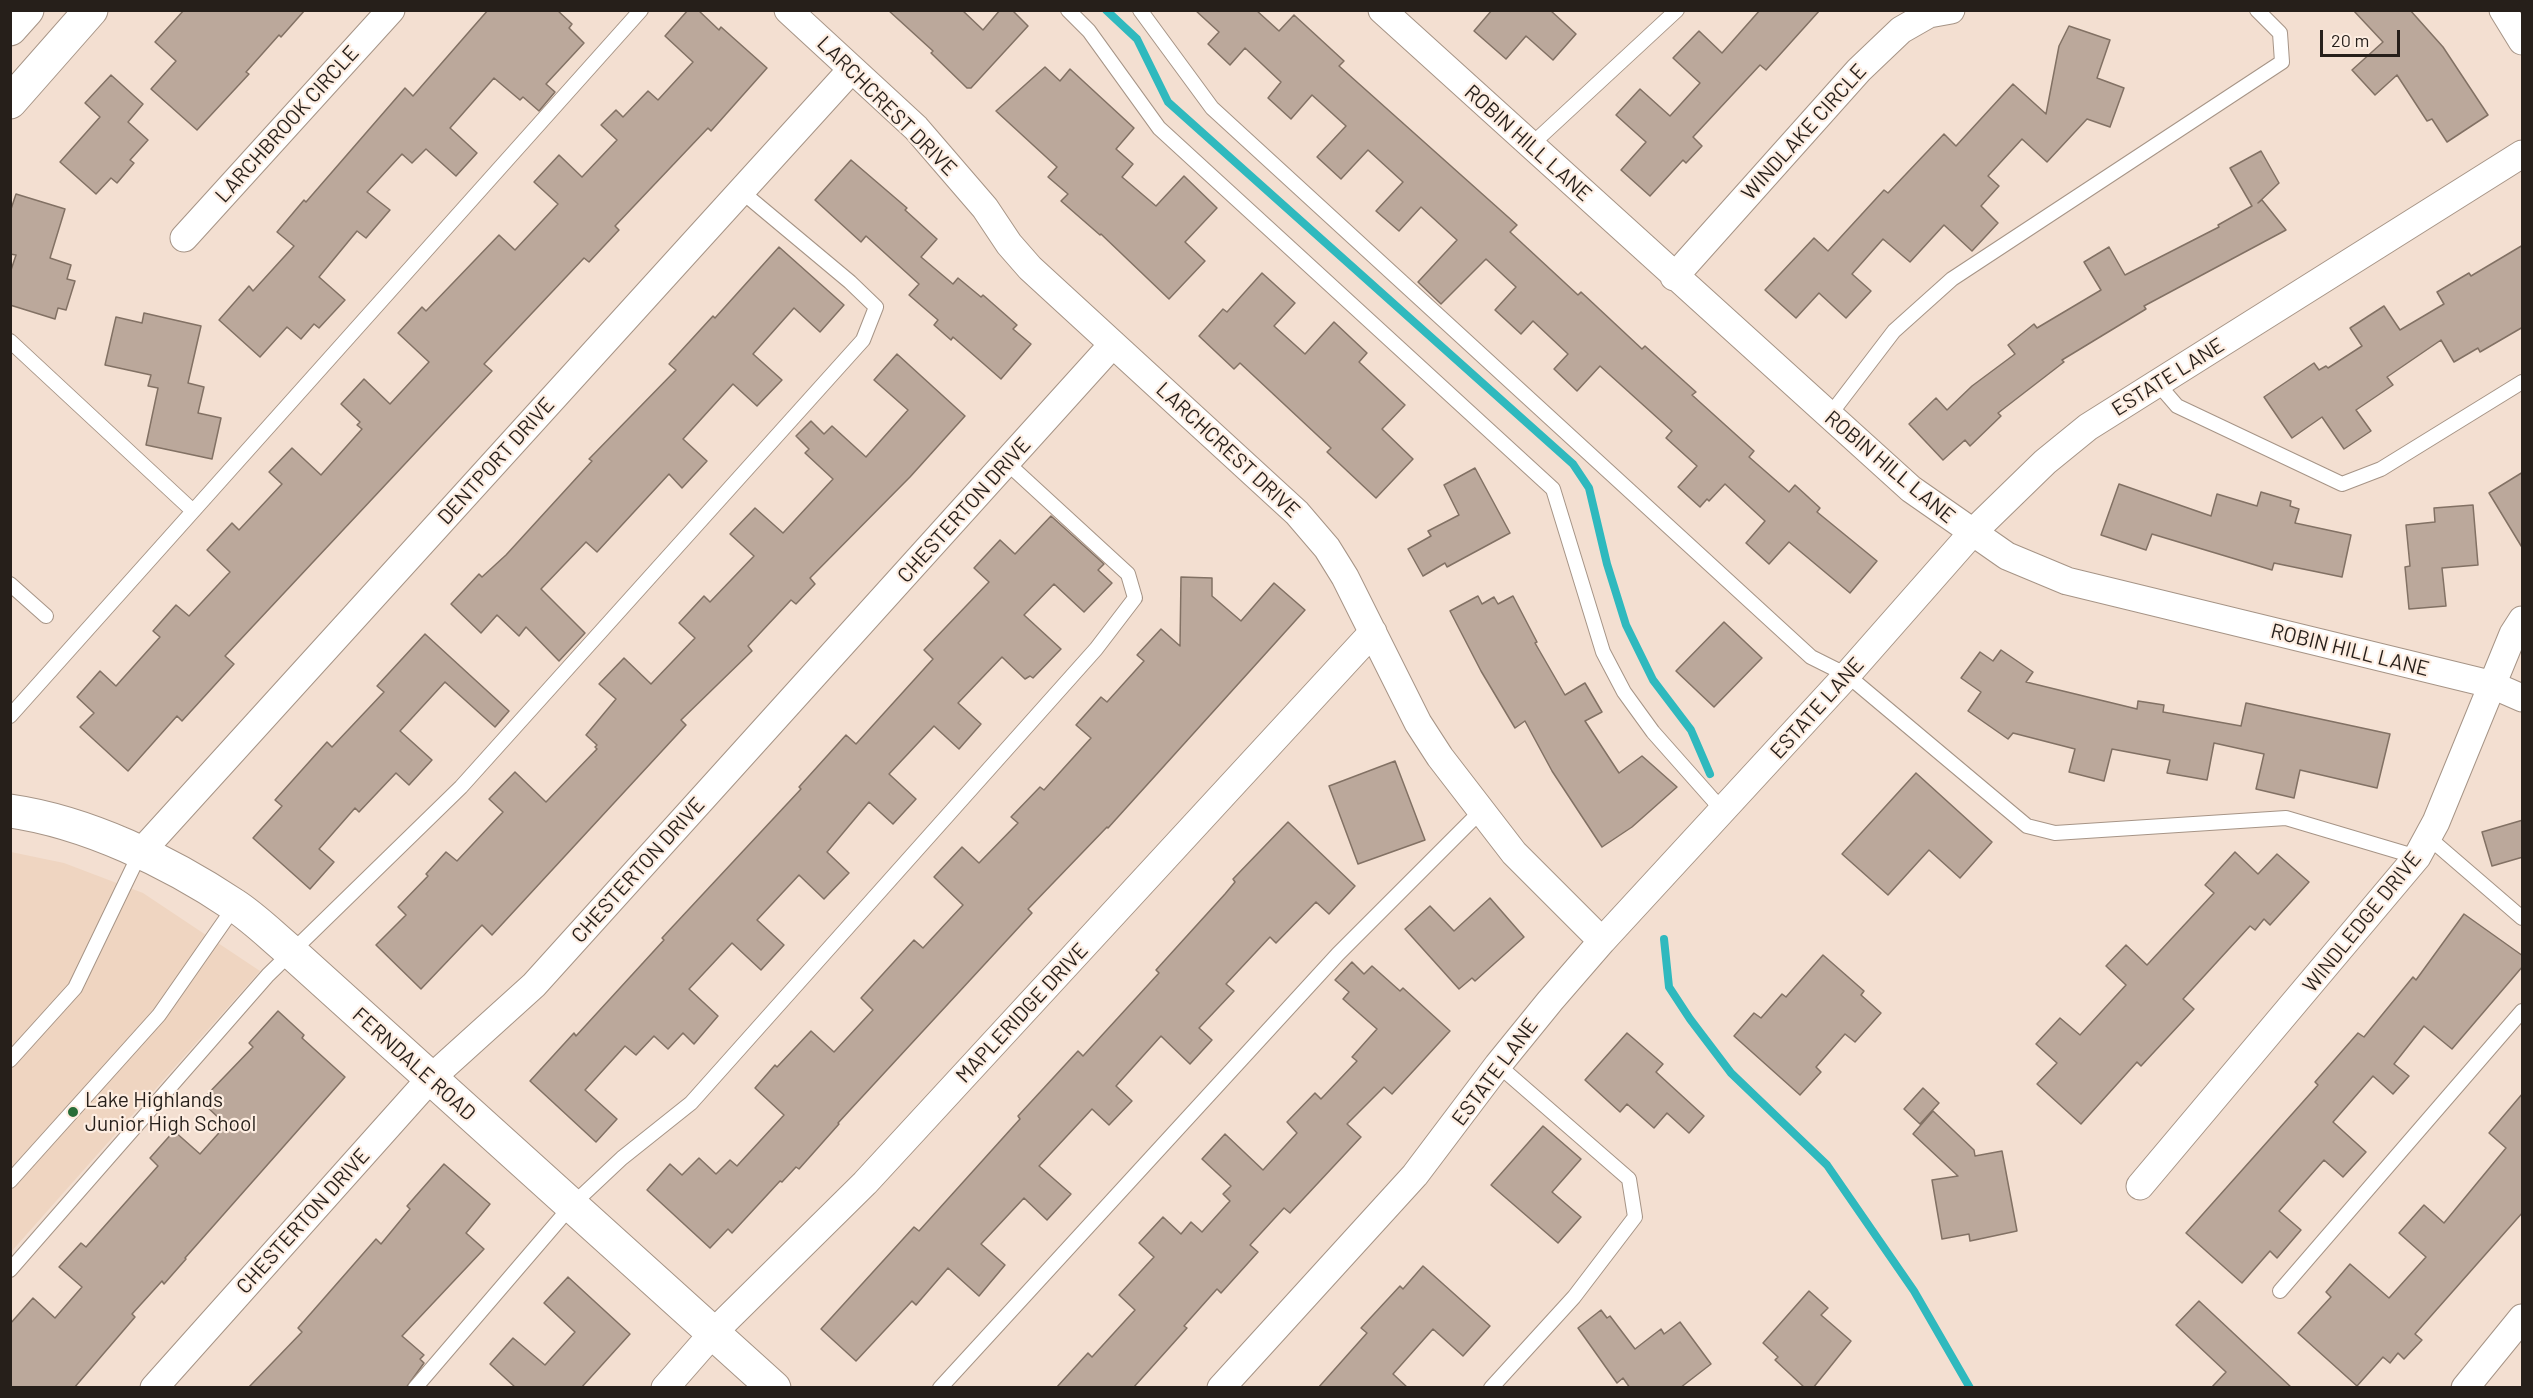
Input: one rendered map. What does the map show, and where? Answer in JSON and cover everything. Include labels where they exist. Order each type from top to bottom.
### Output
[{"type":"street","points":[[10,29],[27,10]]},
{"type":"street","points":[[10,102],[91,10]]},
{"type":"street","name":"LARCHBROOK CIRCLE","points":[[184,238],[391,10]]},
{"type":"street","name":"LARCHCREST DRIVE","points":[[788,10],[931,145],[985,208],[1009,244],[1030,268],[1297,513],[1327,548],[1373,632],[1418,723],[1481,812],[1514,853],[1602,941]]},
{"type":"street","name":"WINDLAKE CIRCLE","points":[[1674,277],[1859,70],[1900,30],[1929,14],[1951,10]]},
{"type":"street","points":[[2503,10],[2523,41]]},
{"type":"street","name":"ROBIN HILL LANE","points":[[1392,14],[1530,146],[1911,489],[2007,556],[2067,581],[2490,684],[2523,698]]},
{"type":"street","name":"DENTPORT DRIVE","points":[[140,853],[852,69]]},
{"type":"street","name":"ESTATE LANE","points":[[1221,1388],[1415,1175],[1498,1065],[1550,1000],[1602,941],[1847,675],[1972,533],[2045,462],[2088,427],[2523,154]]},
{"type":"street","name":"CHESTERTON DRIVE","points":[[154,1388],[430,1079],[534,985],[1113,344]]},
{"type":"street","name":"WINDLEDGE DRIVE","points":[[2140,1186],[2423,847],[2490,684],[2513,634],[2523,620]]},
{"type":"street","name":"MAPLERIDGE DRIVE","points":[[665,1388],[714,1332],[866,1183],[1373,632]]},
{"type":"street","name":"FERNDALE ROAD","points":[[10,811],[82,829],[140,853],[186,876],[235,906],[290,951],[774,1388]]},
{"type":"street","points":[[2465,1388],[2523,1318]]},
{"type":"lane","points":[[10,716],[641,10]]},
{"type":"lane","points":[[1068,10],[1089,31],[1159,128],[1552,489],[1603,652],[1624,692],[1653,732],[1723,811]]},
{"type":"lane","points":[[1140,10],[1212,108],[1811,657],[1847,675],[2027,826],[2055,833],[2286,818],[2423,847],[2523,918]]},
{"type":"lane","points":[[1530,146],[1677,10]]},
{"type":"lane","points":[[1829,416],[1894,331],[1952,279],[2282,62],[2280,33],[2258,10]]},
{"type":"lane","points":[[10,1270],[290,951],[461,788],[863,340],[876,307],[850,282],[741,191]]},
{"type":"lane","points":[[10,341],[193,512]]},
{"type":"lane","points":[[2158,384],[2177,406],[2342,484],[2381,469],[2523,382]]},
{"type":"lane","points":[[415,1388],[572,1205],[622,1158],[691,1103],[1096,650],[1135,598],[1128,574],[1006,462]]},
{"type":"lane","points":[[10,584],[45,616]]},
{"type":"lane","points":[[940,1388],[1338,954],[1481,812]]},
{"type":"lane","points":[[10,1060],[75,988],[140,853]]},
{"type":"lane","points":[[10,1181],[159,1015],[235,906]]},
{"type":"lane","points":[[2280,1291],[2523,1011]]},
{"type":"lane","points":[[1491,1388],[1574,1297],[1635,1217],[1629,1179],[1498,1065]]},
{"type":"shaded area","name":"Lake Highlands Junior High School","points":[[11,852],[64,863],[143,893],[260,971],[11,1252]]},
{"type":"building","points":[[184,10],[305,10],[281,37],[279,35],[246,72],[249,74],[197,130],[151,89],[176,61],[155,42]]},
{"type":"building","points":[[488,10],[557,10],[572,24],[569,28],[584,43],[546,84],[555,92],[539,111],[523,97],[520,100],[494,78],[450,128],[477,153],[456,176],[426,149],[412,163],[402,154],[367,192],[390,210],[366,238],[357,231],[319,277],[345,300],[319,328],[314,324],[301,339],[287,327],[260,357],[219,320],[249,286],[253,291],[294,246],[277,232],[304,200],[306,202],[405,88],[413,96]]},
{"type":"building","points":[[688,10],[698,10],[767,68],[711,131],[708,128],[615,226],[619,230],[589,262],[584,258],[484,364],[492,371],[225,656],[234,664],[182,721],[177,716],[128,771],[80,727],[94,713],[77,697],[100,671],[116,686],[160,637],[153,631],[176,605],[189,616],[230,572],[207,550],[232,523],[239,530],[282,484],[269,472],[292,448],[321,475],[362,429],[357,425],[360,422],[341,404],[364,379],[390,404],[429,362],[398,333],[422,307],[426,311],[499,235],[515,250],[558,204],[534,182],[559,155],[582,177],[617,140],[601,125],[616,110],[623,117],[648,91],[658,100],[693,62],[665,36]]},
{"type":"building","points":[[888,10],[962,10],[983,30],[1000,10],[1012,10],[1028,26],[971,88],[967,88],[931,53],[933,51]]},
{"type":"building","points":[[1195,10],[1256,10],[1279,31],[1294,15],[1344,61],[1339,66],[1517,225],[1510,232],[1578,295],[1581,292],[1642,349],[1645,346],[1696,392],[1692,395],[1754,451],[1749,457],[1789,492],[1795,485],[1820,508],[1817,512],[1877,561],[1850,593],[1789,542],[1769,564],[1746,543],[1765,521],[1725,484],[1700,507],[1678,487],[1697,466],[1666,438],[1672,431],[1600,366],[1577,391],[1554,369],[1568,354],[1533,321],[1521,334],[1495,310],[1516,287],[1486,259],[1441,304],[1418,282],[1457,240],[1421,207],[1399,231],[1376,211],[1403,182],[1368,150],[1341,179],[1317,157],[1346,126],[1312,95],[1291,119],[1268,98],[1281,82],[1245,48],[1230,65],[1208,44],[1219,32]]},
{"type":"building","points":[[1492,10],[1550,10],[1576,34],[1553,60],[1526,36],[1506,59],[1474,31]]},
{"type":"building","points":[[1760,10],[1820,10],[1766,70],[1760,65],[1693,137],[1702,146],[1686,163],[1683,160],[1650,196],[1621,170],[1646,142],[1616,115],[1640,89],[1670,116],[1700,83],[1673,58],[1699,31],[1722,53]]},
{"type":"building","points":[[2353,10],[2410,10],[2443,47],[2488,115],[2447,142],[2432,119],[2427,121],[2397,75],[2375,95],[2352,70],[2383,42]]},
{"type":"building","points":[[2069,26],[2110,40],[2097,78],[2124,88],[2110,127],[2087,119],[2047,162],[2022,139],[1988,176],[1999,186],[1981,206],[1998,223],[1972,251],[1944,225],[1910,262],[1883,239],[1852,274],[1871,291],[1846,318],[1819,293],[1796,318],[1765,290],[1814,238],[1828,251],[1884,190],[1888,193],[1944,134],[1956,146],[2013,84],[2046,114],[2059,46]]},
{"type":"building","points":[[1045,67],[1060,81],[1070,69],[1134,128],[1116,149],[1133,164],[1122,177],[1156,206],[1184,176],[1217,208],[1185,242],[1205,261],[1169,299],[1101,234],[1061,201],[1068,194],[1048,177],[1057,167],[996,111]]},
{"type":"building","points":[[111,75],[143,104],[128,122],[148,140],[130,160],[134,163],[117,183],[111,178],[96,194],[60,162],[100,117],[85,103]]},
{"type":"building","points":[[2261,151],[2279,183],[2258,203],[2262,200],[2286,230],[2144,306],[2146,309],[2062,360],[2064,362],[1998,413],[2001,416],[1970,446],[1965,440],[1943,460],[1909,424],[1936,398],[1947,410],[1972,386],[2015,354],[2008,345],[2034,324],[2037,328],[2101,290],[2084,262],[2109,247],[2125,275],[2219,227],[2218,225],[2252,206],[2230,168]]},
{"type":"building","points":[[851,160],[907,208],[905,210],[937,239],[921,257],[953,284],[958,278],[981,297],[983,295],[1017,325],[1013,329],[1031,344],[1001,379],[953,337],[951,340],[934,325],[938,320],[909,295],[919,284],[866,236],[861,242],[815,200]]},
{"type":"building","points":[[16,194],[65,209],[50,258],[71,265],[67,279],[75,281],[66,310],[58,308],[55,319],[10,305],[10,273],[16,255],[10,254],[10,212]]},
{"type":"building","points":[[2523,245],[2523,327],[2480,352],[2478,348],[2454,362],[2441,340],[2387,377],[2393,385],[2356,410],[2371,431],[2344,449],[2322,417],[2292,438],[2264,397],[2314,363],[2319,370],[2326,366],[2328,368],[2362,346],[2350,328],[2384,306],[2400,330],[2444,304],[2437,292],[2469,273],[2471,276]]},
{"type":"building","points":[[779,247],[844,305],[820,332],[794,308],[753,354],[782,380],[757,406],[733,384],[683,439],[707,461],[682,488],[669,474],[597,552],[586,542],[541,589],[585,633],[559,661],[526,627],[519,636],[497,615],[481,633],[451,604],[479,574],[482,577],[506,555],[592,461],[589,459],[676,370],[669,364],[713,316],[715,318]]},
{"type":"building","points":[[1262,273],[1295,303],[1274,326],[1305,354],[1334,322],[1367,353],[1359,362],[1405,405],[1382,429],[1413,459],[1376,498],[1327,452],[1331,448],[1240,363],[1234,369],[1199,336],[1223,309],[1227,312]]},
{"type":"building","points":[[144,313],[201,326],[188,383],[204,387],[198,413],[221,418],[212,459],[146,445],[158,388],[148,386],[151,375],[105,365],[116,317],[142,323]]},
{"type":"building","points":[[897,354],[965,416],[910,477],[810,578],[815,584],[796,604],[791,600],[748,646],[752,651],[681,720],[686,725],[492,935],[482,925],[421,989],[376,945],[406,915],[398,907],[428,876],[426,874],[446,852],[457,861],[503,812],[489,799],[515,772],[546,802],[597,749],[595,747],[597,745],[586,735],[616,699],[599,684],[624,658],[651,684],[695,638],[679,623],[704,596],[710,602],[754,556],[730,534],[755,508],[783,533],[833,479],[805,453],[809,449],[796,436],[811,421],[824,434],[832,426],[866,457],[908,410],[874,380]]},
{"type":"building","points":[[1475,468],[1510,533],[1447,567],[1445,563],[1423,576],[1408,549],[1431,536],[1428,531],[1459,515],[1444,485]]},
{"type":"building","points":[[2523,472],[2523,549],[2489,493]]},
{"type":"building","points":[[2119,484],[2211,516],[2217,494],[2257,506],[2261,492],[2291,501],[2290,506],[2299,509],[2295,523],[2351,535],[2342,577],[2274,563],[2272,570],[2152,534],[2146,550],[2101,535]]},
{"type":"building","points":[[2473,505],[2478,565],[2442,568],[2446,606],[2409,609],[2405,567],[2410,566],[2406,525],[2435,522],[2434,508]]},
{"type":"building","points":[[1051,516],[1104,564],[1098,570],[1112,583],[1084,612],[1054,584],[1024,615],[1061,649],[1033,678],[1030,676],[1025,679],[1002,657],[958,703],[981,724],[959,749],[934,726],[889,774],[916,799],[893,824],[869,802],[827,852],[849,873],[824,899],[799,875],[757,920],[784,945],[761,970],[732,943],[689,989],[718,1016],[694,1044],[683,1033],[668,1049],[654,1036],[636,1055],[625,1046],[585,1090],[617,1119],[596,1142],[530,1081],[574,1033],[576,1036],[664,940],[662,938],[801,789],[799,787],[846,735],[856,744],[933,659],[924,650],[989,582],[974,568],[1000,540],[1015,554]]},
{"type":"building","points":[[1181,577],[1212,578],[1212,596],[1241,621],[1274,583],[1305,610],[1108,828],[1028,909],[1032,913],[838,1123],[799,1169],[796,1167],[782,1182],[780,1181],[732,1233],[728,1229],[710,1248],[647,1190],[670,1164],[682,1175],[699,1158],[716,1174],[730,1160],[737,1166],[784,1115],[755,1088],[775,1065],[777,1067],[811,1031],[834,1052],[873,1010],[861,998],[914,940],[923,948],[963,905],[934,877],[962,847],[979,863],[1018,823],[1011,817],[1040,787],[1044,790],[1091,738],[1076,725],[1101,697],[1107,702],[1144,661],[1137,655],[1161,629],[1180,646]]},
{"type":"building","points":[[1478,596],[1482,604],[1494,597],[1498,604],[1513,596],[1537,642],[1535,643],[1565,695],[1585,683],[1602,712],[1585,721],[1619,773],[1642,756],[1677,787],[1632,827],[1602,847],[1552,771],[1525,721],[1515,728],[1481,671],[1450,611]]},
{"type":"building","points":[[1724,622],[1762,658],[1714,707],[1676,671]]},
{"type":"building","points":[[425,634],[509,711],[495,727],[445,682],[400,731],[432,760],[409,785],[396,773],[359,812],[355,808],[319,849],[334,862],[310,889],[253,838],[282,806],[275,800],[327,742],[332,747],[384,692],[377,686]]},
{"type":"building","points":[[2001,650],[2033,672],[2026,682],[2137,709],[2138,701],[2164,705],[2163,712],[2241,726],[2246,703],[2390,734],[2377,788],[2300,770],[2294,798],[2256,789],[2264,754],[2214,743],[2207,780],[2167,773],[2170,760],[2112,749],[2104,781],[2069,772],[2075,749],[2013,733],[2008,739],[1968,711],[1981,692],[1961,678],[1980,652],[1993,661]]},
{"type":"building","points":[[1395,761],[1425,840],[1358,864],[1329,786]]},
{"type":"building","points":[[1916,773],[1992,842],[1960,878],[1929,850],[1888,895],[1842,854]]},
{"type":"building","points":[[2523,820],[2523,857],[2492,866],[2482,832]]},
{"type":"building","points":[[1288,822],[1355,886],[1329,914],[1316,902],[1276,943],[1270,937],[1226,984],[1234,991],[1199,1028],[1212,1040],[1190,1064],[1161,1036],[1116,1086],[1132,1101],[1109,1125],[1092,1109],[1039,1166],[1071,1194],[1047,1220],[1024,1198],[981,1244],[1005,1265],[979,1296],[948,1268],[916,1305],[912,1301],[856,1361],[821,1329],[914,1227],[919,1231],[1020,1119],[1018,1116],[1078,1051],[1083,1056],[1159,973],[1156,970],[1225,894],[1235,882],[1233,879]]},
{"type":"building","points":[[2235,852],[2258,874],[2277,854],[2309,882],[2270,925],[2264,919],[2255,930],[2250,926],[2183,999],[2194,1009],[2141,1066],[2137,1062],[2081,1124],[2037,1084],[2057,1063],[2036,1044],[2060,1018],[2080,1035],[2126,985],[2106,966],[2126,945],[2147,965],[2214,893],[2205,885]]},
{"type":"building","points":[[1490,898],[1524,937],[1475,981],[1472,978],[1459,989],[1405,929],[1430,906],[1454,931]]},
{"type":"building","points":[[2464,914],[2523,956],[2523,966],[2452,1049],[2424,1026],[2394,1064],[2409,1076],[2393,1094],[2373,1076],[2333,1122],[2366,1152],[2343,1177],[2324,1160],[2279,1211],[2301,1230],[2277,1258],[2270,1251],[2242,1283],[2186,1233],[2318,1085],[2315,1082],[2358,1033],[2364,1037],[2413,977],[2416,980]]},
{"type":"building","points":[[1823,955],[1864,991],[1861,995],[1881,1013],[1855,1042],[1845,1034],[1816,1067],[1821,1072],[1800,1095],[1734,1036],[1754,1013],[1761,1018],[1782,994],[1786,997]]},
{"type":"building","points":[[1352,962],[1364,974],[1372,966],[1400,991],[1403,988],[1450,1031],[1392,1094],[1384,1087],[1347,1124],[1361,1137],[1290,1213],[1284,1208],[1250,1245],[1258,1252],[1221,1293],[1217,1289],[1184,1326],[1187,1328],[1133,1388],[1056,1388],[1088,1353],[1092,1357],[1135,1310],[1119,1295],[1154,1257],[1139,1243],[1163,1217],[1181,1234],[1191,1222],[1202,1232],[1230,1201],[1223,1194],[1231,1186],[1202,1159],[1225,1134],[1263,1170],[1297,1133],[1287,1122],[1315,1093],[1321,1099],[1357,1061],[1352,1057],[1377,1029],[1343,999],[1349,992],[1335,980]]},
{"type":"building","points":[[278,1011],[304,1035],[302,1038],[345,1077],[164,1284],[162,1281],[132,1314],[135,1317],[74,1388],[10,1388],[10,1324],[33,1298],[55,1318],[82,1287],[59,1267],[81,1243],[86,1247],[158,1166],[150,1158],[174,1131],[200,1154],[226,1125],[201,1101],[253,1047],[249,1043]]},
{"type":"building","points":[[1627,1033],[1663,1064],[1656,1072],[1704,1116],[1689,1133],[1667,1113],[1654,1128],[1627,1104],[1620,1112],[1585,1080]]},
{"type":"building","points":[[1923,1088],[1939,1103],[1920,1124],[1904,1109]]},
{"type":"building","points":[[2523,1093],[2523,1212],[2415,1334],[2422,1340],[2404,1359],[2398,1353],[2390,1363],[2383,1357],[2357,1386],[2298,1333],[2331,1297],[2326,1292],[2350,1264],[2389,1298],[2426,1257],[2399,1233],[2424,1205],[2444,1223],[2506,1148],[2489,1133]]},
{"type":"building","points":[[1933,1111],[1974,1150],[1975,1156],[2002,1151],[2017,1231],[1970,1241],[1969,1234],[1942,1239],[1932,1180],[1958,1176],[1913,1134]]},
{"type":"building","points":[[1543,1126],[1581,1159],[1552,1192],[1581,1217],[1558,1243],[1491,1185]]},
{"type":"building","points":[[444,1164],[490,1204],[466,1233],[484,1249],[402,1336],[424,1355],[420,1359],[424,1363],[406,1388],[248,1388],[302,1332],[298,1328],[376,1239],[381,1244],[410,1209],[407,1206]]},
{"type":"building","points":[[1423,1266],[1490,1326],[1463,1356],[1433,1329],[1393,1374],[1408,1388],[1318,1388],[1367,1333],[1361,1328],[1400,1286],[1403,1289]]},
{"type":"building","points":[[568,1277],[630,1334],[581,1388],[516,1388],[490,1364],[513,1338],[545,1365],[575,1332],[544,1303]]},
{"type":"building","points":[[1809,1291],[1828,1308],[1821,1315],[1851,1341],[1813,1388],[1805,1388],[1775,1360],[1778,1357],[1763,1343]]},
{"type":"building","points":[[2199,1301],[2292,1388],[2211,1388],[2226,1372],[2176,1325]]},
{"type":"building","points":[[1601,1310],[1607,1318],[1610,1316],[1635,1349],[1661,1329],[1664,1334],[1680,1322],[1711,1364],[1680,1388],[1630,1388],[1623,1378],[1617,1383],[1578,1328]]},
{"type":"waterway","points":[[1106,10],[1137,39],[1168,102],[1573,464],[1589,488],[1607,564],[1626,625],[1653,680],[1691,730],[1710,774]]},
{"type":"waterway","points":[[1664,939],[1669,987],[1690,1019],[1731,1073],[1827,1165],[1914,1291],[1970,1388]]},
{"type":"place","name":"Lake Highlands Junior High School","points":[[73,1112]]}]
